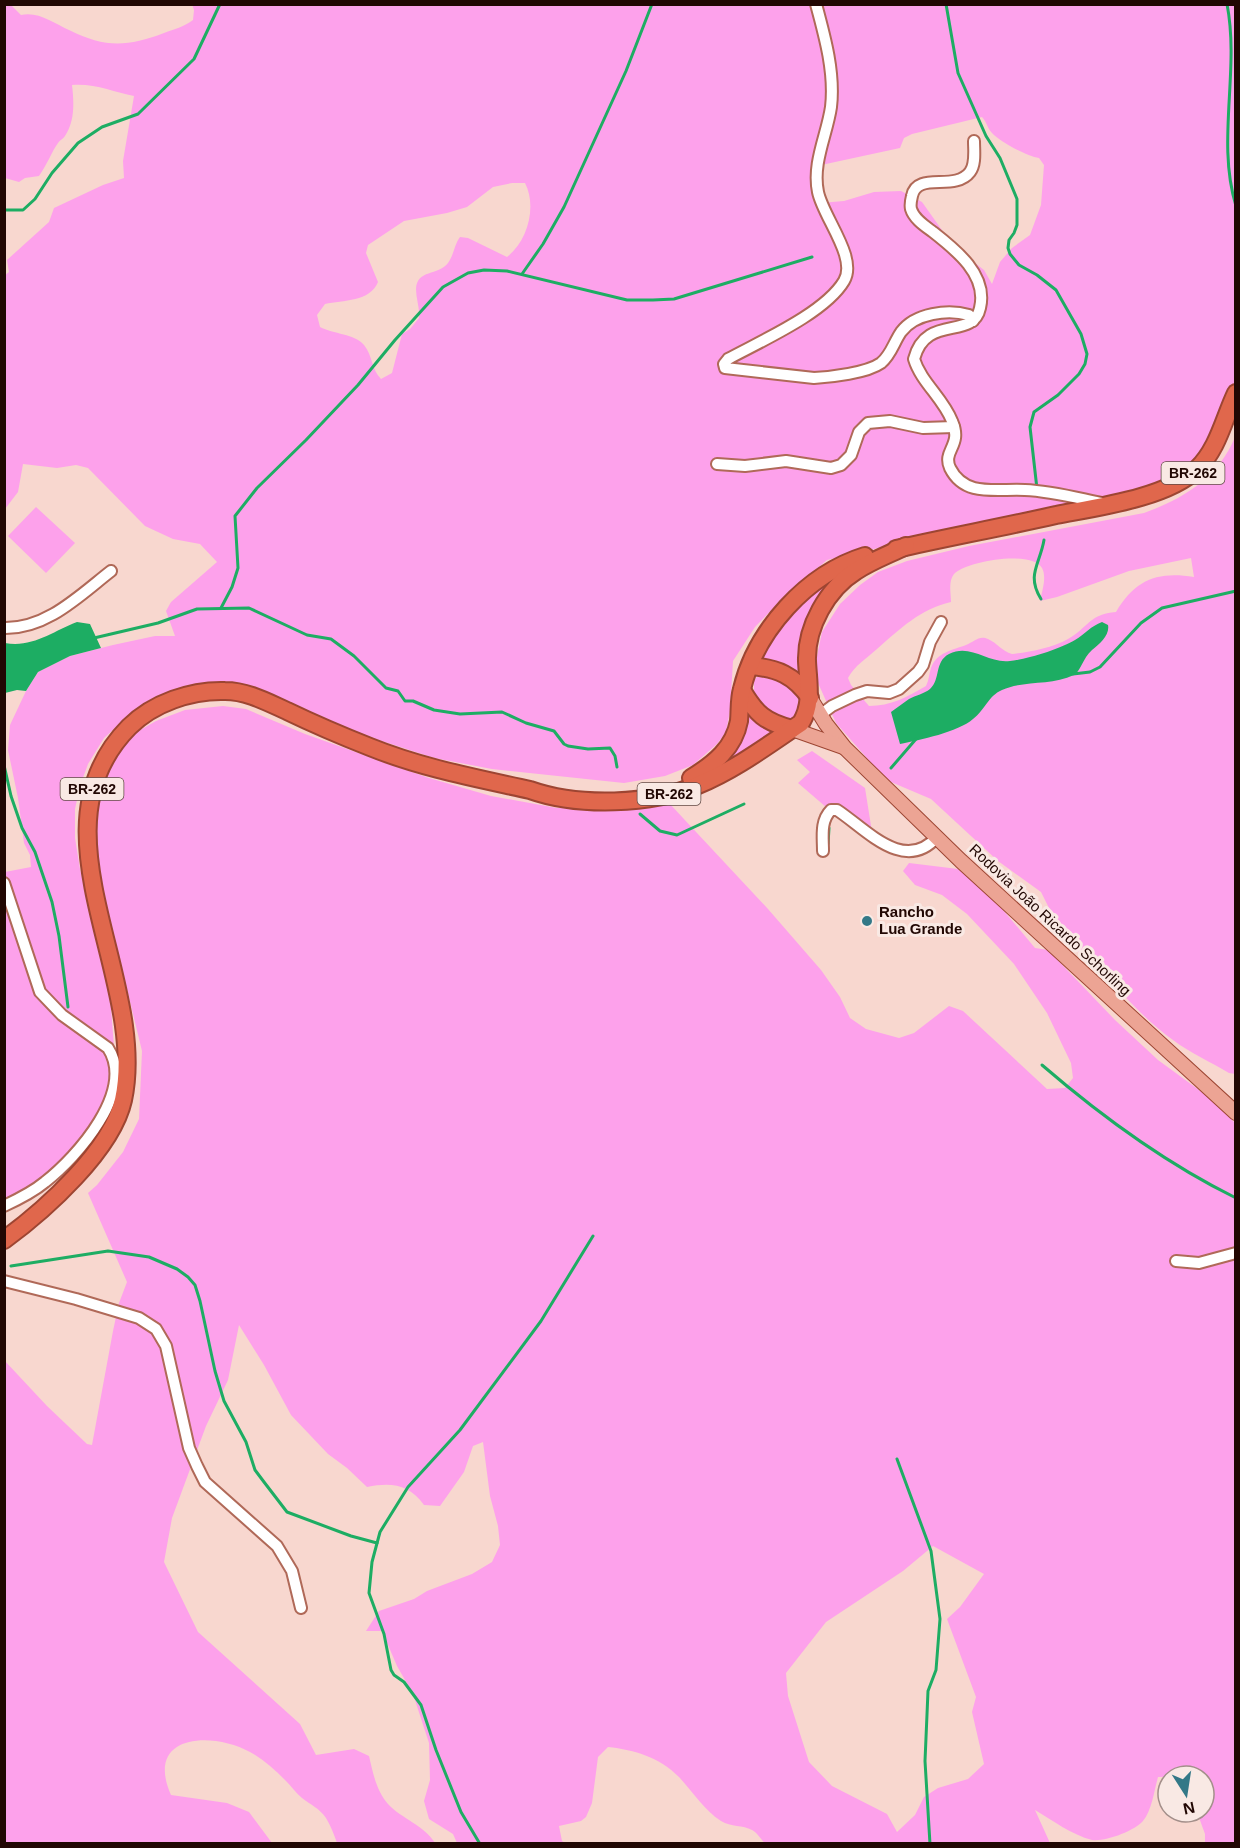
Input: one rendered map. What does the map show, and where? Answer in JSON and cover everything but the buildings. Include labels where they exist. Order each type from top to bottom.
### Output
[{"type":"highway","name":"BR-262","points":[[530,790],[619,794],[672,786],[688,780],[710,767],[726,750],[737,729],[742,690],[750,666],[760,644],[778,617],[832,570],[862,557],[906,546],[1108,505],[1160,491],[1186,479],[1198,468],[1218,438],[1236,393]]},
{"type":"highway","name":"BR-262","points":[[4,1240],[56,1197],[99,1149],[123,1102],[126,1045],[118,995],[96,897],[86,834],[88,808],[94,783],[106,756],[116,740],[139,717],[160,705],[189,695],[226,691],[250,694],[349,739],[412,763],[530,790],[546,796],[570,800],[601,801],[642,798],[677,792],[698,786],[730,770],[801,723],[807,713],[810,698],[807,658],[810,633],[821,608],[854,572],[906,546]]},
{"type":"highway","points":[[750,666],[776,669],[803,689],[810,698]]},
{"type":"highway","points":[[742,690],[754,710],[764,719],[777,726],[792,729]]},
{"type":"main road","name":"Rodovia João Ricardo Schorling","points":[[810,698],[845,748],[937,837],[1236,1113]]},
{"type":"main road","name":"Rodovia João Ricardo Schorling","points":[[792,729],[845,748]]},
{"type":"street","points":[[816,4],[832,83],[830,110],[817,173],[818,194],[847,258],[848,270],[845,280],[824,302],[807,315],[728,359],[724,364],[725,368],[814,378],[828,377],[874,367],[882,362],[901,332],[908,324],[920,318],[934,314],[964,314],[969,315],[973,321]]},
{"type":"street","points":[[974,141],[971,171],[958,180],[917,185],[912,192],[910,204],[911,211],[916,218],[948,244],[972,269],[980,282],[980,308],[977,318],[970,324],[929,334],[921,342],[914,358],[919,373],[938,397],[954,427],[956,442],[947,460],[954,475],[963,484],[976,488],[1036,491],[1108,505]]},
{"type":"street","points":[[717,464],[745,466],[786,461],[831,468],[846,462],[851,455],[859,432],[868,423],[890,421],[923,428],[954,427]]},
{"type":"street","points":[[4,628],[37,622],[52,616],[111,571]]},
{"type":"street","points":[[820,715],[832,706],[867,691],[889,693],[899,689],[923,665],[930,642],[941,622]]},
{"type":"street","points":[[823,851],[823,823],[825,816],[831,810],[837,810],[886,846],[901,850],[913,852],[922,850],[937,837]]},
{"type":"street","points":[[4,883],[40,992],[62,1015],[108,1048],[113,1055],[116,1074],[102,1119],[81,1147],[47,1181],[4,1206]]},
{"type":"street","points":[[1176,1261],[1199,1263],[1236,1253]]},
{"type":"street","points":[[4,1281],[139,1318],[156,1329],[166,1346],[189,1448],[197,1466],[206,1482],[277,1546],[292,1571],[301,1608]]},
{"type":"shaded area","points":[[192,4],[1235,5],[1235,392],[1200,461],[1159,490],[827,560],[784,597],[755,627],[733,661],[730,711],[726,732],[717,744],[693,765],[665,776],[624,783],[492,769],[434,758],[311,718],[250,693],[149,706],[125,719],[104,738],[88,764],[75,809],[75,838],[80,869],[110,994],[116,1074],[111,1093],[66,1166],[5,1210],[5,872],[31,867],[30,855],[24,843],[8,750],[10,725],[38,672],[70,656],[155,636],[175,636],[166,611],[171,602],[217,562],[200,544],[173,539],[145,526],[88,468],[76,465],[57,468],[23,464],[18,492],[5,509],[4,276],[9,272],[7,260],[49,222],[54,208],[103,185],[124,178],[123,161],[134,96],[96,87],[72,85],[71,124],[39,176],[25,178],[19,182],[5,178],[5,5],[11,5],[21,15],[40,16],[82,36],[116,44],[151,38],[179,28],[193,20]],"holes":[[[982,117],[996,137],[1021,152],[1039,158],[1044,165],[1041,205],[1030,235],[1012,248],[1000,262],[992,284],[984,270],[966,256],[944,233],[922,202],[901,191],[874,192],[844,201],[820,203],[812,191],[812,167],[900,148],[904,138],[912,134]],[[525,183],[529,192],[530,212],[525,233],[520,242],[507,257],[468,238],[460,237],[448,263],[439,270],[424,275],[417,283],[419,318],[410,329],[402,334],[392,373],[381,379],[375,371],[367,349],[360,341],[320,327],[317,315],[325,304],[362,297],[374,289],[378,282],[366,253],[368,245],[404,221],[467,207],[493,187]]]},
{"type":"shaded area","points":[[1235,437],[1235,1074],[1229,1073],[1186,1049],[1158,1028],[1090,962],[1060,939],[1052,914],[1041,892],[998,861],[931,799],[891,782],[873,765],[836,723],[818,683],[816,661],[822,632],[840,604],[878,572],[907,561],[969,546],[1144,513],[1172,501],[1198,485],[1220,464]],"holes":[[[1191,558],[1194,577],[1169,575],[1148,580],[1131,592],[1116,612],[1094,618],[1068,639],[1048,647],[1012,654],[988,639],[977,639],[937,658],[931,668],[926,686],[892,703],[869,706],[851,685],[848,678],[861,662],[911,621],[930,609],[951,602],[952,577],[961,569],[972,565],[999,559],[1025,560],[1036,563],[1042,568],[1044,576],[1040,601],[1129,571]]]},
{"type":"shaded area","points":[[36,507],[75,543],[46,573],[8,536]]},
{"type":"shaded area","points":[[848,570],[815,608],[805,685],[783,668],[757,659],[780,626],[804,599]]},
{"type":"shaded area","points":[[77,622],[90,624],[101,648],[70,656],[38,672],[26,691],[17,690],[5,693],[5,643],[34,641]]},
{"type":"shaded area","points":[[1102,622],[1108,625],[1106,636],[1089,653],[1074,675],[1056,681],[1019,685],[1002,690],[993,696],[966,724],[938,735],[900,744],[891,712],[909,699],[930,689],[936,680],[944,657],[957,651],[965,651],[994,660],[1017,660],[1069,643]]},
{"type":"shaded area","points":[[774,674],[798,695],[800,710],[794,719],[784,722],[754,702],[754,680],[759,675]]},
{"type":"shaded area","points":[[223,706],[246,709],[305,734],[429,778],[491,796],[557,808],[631,809],[669,803],[768,909],[821,970],[840,997],[850,1018],[866,1029],[899,1038],[914,1033],[949,1006],[963,1011],[1047,1089],[1065,1088],[1073,1078],[1071,1063],[1047,1013],[1014,964],[967,914],[942,895],[915,885],[903,871],[909,863],[958,869],[988,892],[1035,948],[1048,950],[1115,1020],[1158,1060],[1210,1098],[1235,1123],[1235,1843],[1205,1843],[1201,1824],[1216,1824],[1216,1764],[1156,1764],[1156,1785],[1146,1817],[1139,1825],[1111,1838],[1092,1840],[1077,1835],[1035,1810],[1050,1843],[765,1843],[756,1832],[725,1823],[715,1817],[679,1777],[663,1764],[628,1750],[608,1747],[598,1757],[592,1803],[586,1817],[581,1821],[559,1826],[562,1841],[565,1843],[457,1843],[453,1834],[429,1819],[424,1801],[430,1780],[429,1743],[413,1694],[397,1666],[382,1631],[366,1631],[379,1611],[472,1574],[492,1562],[500,1545],[498,1526],[490,1496],[483,1442],[473,1446],[464,1472],[440,1506],[424,1505],[412,1493],[399,1486],[367,1487],[328,1454],[291,1415],[239,1325],[228,1380],[206,1426],[172,1518],[164,1562],[198,1632],[300,1724],[316,1755],[354,1749],[369,1756],[384,1799],[425,1831],[435,1843],[337,1843],[329,1824],[318,1809],[300,1796],[264,1761],[235,1745],[201,1740],[186,1743],[174,1749],[167,1760],[165,1775],[171,1795],[227,1803],[249,1812],[272,1843],[5,1843],[4,1360],[47,1406],[87,1444],[92,1445],[119,1303],[127,1282],[88,1193],[123,1152],[139,1119],[142,1051],[97,866],[92,811],[117,749],[135,733],[156,721],[185,710]],"holes":[[[933,1546],[984,1574],[960,1607],[947,1619],[976,1697],[972,1712],[984,1764],[968,1779],[938,1788],[924,1797],[915,1815],[897,1832],[887,1814],[832,1786],[809,1762],[788,1696],[786,1673],[826,1622],[903,1571]]]},
{"type":"shaded area","points":[[747,710],[778,733],[693,782]]},
{"type":"shaded area","points":[[812,751],[865,788],[872,832],[833,813],[798,783],[810,772],[797,760]]},
{"type":"waterway","points":[[4,210],[23,210],[35,199],[52,173],[78,143],[102,127],[138,114],[194,59],[220,4]]},
{"type":"waterway","points":[[522,274],[543,244],[564,207],[626,71],[652,4]]},
{"type":"waterway","points":[[946,4],[958,73],[986,136],[1000,158],[1017,199],[1017,225],[1009,240],[1010,254],[1019,265],[1056,290],[1081,334],[1087,354],[1085,364],[1079,374],[1058,395],[1034,412],[1030,427],[1037,489]]},
{"type":"waterway","points":[[1227,4],[1231,55],[1228,156],[1230,181],[1236,206]]},
{"type":"waterway","points":[[221,608],[232,587],[238,568],[235,516],[257,488],[358,385],[443,287],[468,273],[484,270],[507,271],[627,300],[674,299],[812,257]]},
{"type":"waterway","points":[[1041,599],[1034,576],[1044,540]]},
{"type":"waterway","points":[[1073,674],[1090,672],[1100,667],[1141,623],[1162,608],[1236,591]]},
{"type":"waterway","points":[[94,638],[158,623],[197,609],[249,608],[307,635],[331,639],[354,656],[386,688],[398,691],[405,701],[413,701],[434,710],[460,714],[502,712],[526,723],[554,731],[568,746],[588,749],[610,748],[615,756],[617,767]]},
{"type":"waterway","points":[[891,768],[916,739]]},
{"type":"waterway","points":[[4,765],[22,828],[35,852],[52,902],[68,1007]]},
{"type":"waterway","points":[[640,814],[660,831],[677,835],[744,804]]},
{"type":"waterway","points":[[828,844],[829,828]]},
{"type":"waterway","points":[[1042,1065],[1134,1138],[1184,1170],[1236,1198]]},
{"type":"waterway","points":[[480,1844],[461,1812],[421,1705],[404,1682],[391,1670],[384,1634],[369,1593],[372,1562],[380,1532],[408,1487],[460,1430],[541,1321],[593,1236]]},
{"type":"waterway","points":[[11,1266],[108,1251],[149,1257],[177,1269],[188,1277],[195,1285],[200,1301],[224,1401],[246,1442],[255,1470],[287,1512],[351,1536],[377,1543]]},
{"type":"waterway","points":[[897,1459],[931,1551],[940,1619],[936,1670],[928,1691],[925,1761],[930,1844]]},
{"type":"place","name":"Rancho Lua Grande","points":[[867,921]]}]
